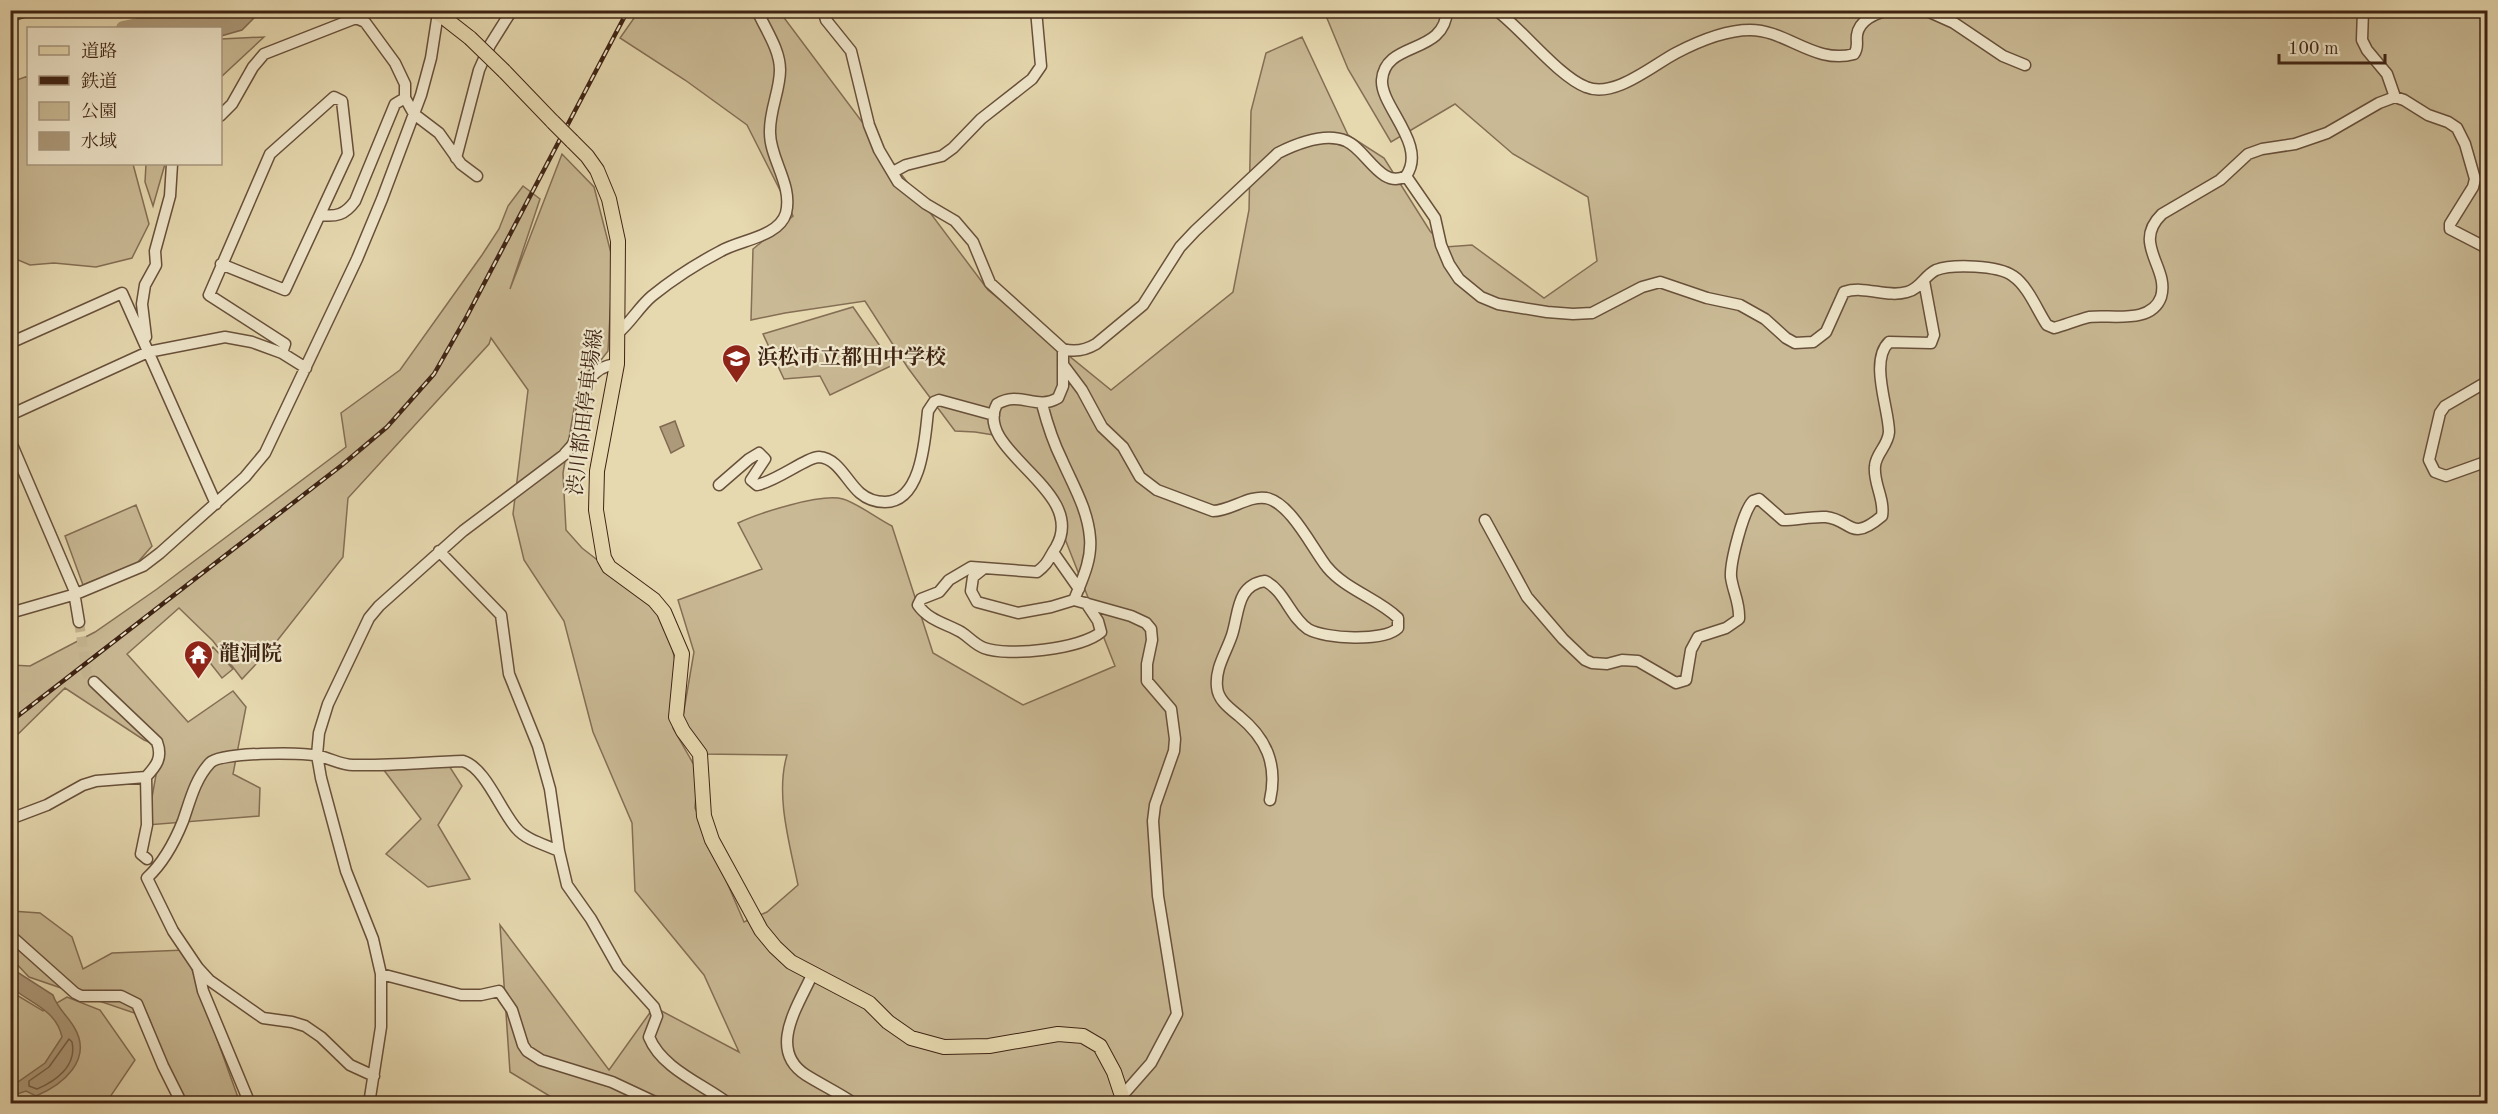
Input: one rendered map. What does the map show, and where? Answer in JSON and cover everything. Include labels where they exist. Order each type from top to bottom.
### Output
[{"type":"main road","name":"渋川都田停車場線","points":[[437,11],[470,38],[587,156],[597,170],[609,199],[618,241],[618,333],[617,364],[597,471],[596,510],[604,558],[609,567],[654,600],[664,612],[682,654],[676,717],[700,754],[701,798],[704,816],[712,840],[761,930],[791,962],[812,975],[841,986],[869,1003],[888,1022],[911,1038],[944,1047],[989,1046],[1058,1034],[1083,1036],[1100,1046],[1114,1072],[1122,1100]]},
{"type":"street","points":[[10,16],[29,10]]},
{"type":"street","points":[[456,158],[479,70],[490,45],[512,10]]},
{"type":"street","points":[[618,333],[630,323],[642,306],[660,291],[721,251],[773,229],[782,221],[787,201],[770,143],[780,68],[776,50],[757,10]]},
{"type":"street","points":[[823,10],[826,20],[851,51],[869,125],[879,150],[905,190],[955,221],[973,242],[990,283],[1064,349],[1088,349],[1102,340],[1143,304],[1180,247],[1278,153],[1289,147],[1312,140],[1334,138],[1346,141],[1357,148],[1384,176],[1395,179],[1406,176],[1411,166],[1407,135],[1383,88],[1383,76],[1394,58],[1434,38],[1443,30],[1447,10]]},
{"type":"street","points":[[893,172],[906,165],[942,156],[981,119],[1032,79],[1041,66],[1036,10]]},
{"type":"street","points":[[1496,10],[1513,22],[1557,66],[1585,87],[1595,90],[1604,90],[1634,78],[1692,45],[1746,30],[1773,35],[1812,52],[1844,57],[1854,54],[1858,46],[1857,34],[1862,23],[1875,14],[1887,10]]},
{"type":"street","points":[[1924,10],[1954,23],[2003,56],[2025,65]]},
{"type":"street","points":[[2363,10],[2362,40],[2367,50],[2387,74],[2395,97]]},
{"type":"street","points":[[10,613],[76,594],[143,566],[216,504],[245,477],[265,453],[357,259],[414,114],[431,58],[437,11]]},
{"type":"street","points":[[222,114],[232,104],[253,67],[264,54],[356,18],[365,22],[395,63],[405,84],[405,98],[414,114],[438,133],[456,158],[477,176]]},
{"type":"street","points":[[221,264],[285,290],[348,154],[342,100],[334,97],[270,154],[221,264],[209,295],[285,344],[282,354]]},
{"type":"street","points":[[1406,176],[1435,218],[1441,245],[1449,264],[1459,279],[1481,297],[1514,308],[1573,314],[1592,313],[1642,287],[1660,282],[1707,298],[1740,304],[1765,319],[1795,343],[1813,342],[1820,339],[1826,332],[1844,292],[1852,289],[1890,294],[1908,292],[1934,271],[1950,266],[1972,267],[2010,274],[2028,294],[2050,328],[2089,317],[2123,318],[2139,314],[2154,306],[2160,298],[2162,285],[2149,236],[2156,220],[2162,214],[2220,180],[2248,154],[2262,149],[2295,144],[2327,133],[2379,103],[2395,97],[2457,128],[2469,155],[2475,178],[2473,187],[2450,224],[2450,229],[2483,246],[2487,252]]},
{"type":"street","points":[[320,215],[338,215],[348,211],[355,201],[395,104],[405,98]]},
{"type":"street","points":[[148,352],[142,304],[145,285],[156,265],[155,251],[170,196],[172,165]]},
{"type":"street","points":[[1485,520],[1527,597],[1563,639],[1585,660],[1607,664],[1623,660],[1638,661],[1676,683],[1686,680],[1691,650],[1698,637],[1726,628],[1739,619],[1740,609],[1731,578],[1732,568],[1741,523],[1753,501],[1760,499],[1783,520],[1829,517],[1856,529],[1868,526],[1882,516],[1883,507],[1875,477],[1875,465],[1877,457],[1886,446],[1889,432],[1882,392],[1882,353],[1889,342],[1931,343],[1934,335],[1924,281]]},
{"type":"street","points":[[10,343],[122,293],[216,504]]},
{"type":"street","points":[[10,415],[148,352],[225,338],[252,342],[282,354],[306,368]]},
{"type":"street","points":[[1064,349],[1064,386],[1058,398],[1042,404],[1013,397],[997,404],[993,421],[1004,443],[1045,488],[1054,503],[1062,529],[1060,540],[1048,564],[1037,572],[971,567],[960,572],[939,592],[921,599],[918,605],[944,626],[961,632],[970,641],[986,649],[1028,652],[1068,646],[1092,639],[1101,632],[1098,621],[1086,603]]},
{"type":"street","points":[[369,1104],[382,1017],[381,974],[373,939],[346,871],[321,778],[318,756],[319,733],[328,704],[369,618],[379,606],[440,551],[564,455],[573,444],[580,420],[585,387],[598,369],[617,364]]},
{"type":"street","points":[[1064,366],[1082,390],[1102,427],[1124,447],[1140,477],[1157,490],[1213,511],[1221,511],[1260,498],[1273,501],[1302,529],[1315,552],[1334,576],[1368,596],[1398,618],[1398,628],[1388,635],[1367,637],[1324,634],[1309,629],[1292,613],[1272,585],[1265,581],[1251,586],[1240,599],[1232,634],[1220,664],[1217,688],[1222,701],[1252,727],[1266,745],[1273,767],[1273,788],[1270,800]]},
{"type":"street","points":[[2487,381],[2445,406],[2440,413],[2429,460],[2435,472],[2446,477],[2487,461]]},
{"type":"street","points":[[719,485],[759,453],[765,459],[751,480],[757,485],[775,480],[807,460],[820,457],[827,459],[837,467],[853,487],[868,499],[895,501],[904,497],[913,485],[928,411],[934,402],[939,400],[994,415]]},
{"type":"street","points":[[1042,404],[1048,426],[1078,493],[1087,521],[1089,549],[1085,574],[1074,600]]},
{"type":"street","points":[[10,440],[76,594],[79,622]]},
{"type":"street","points":[[440,551],[501,615],[509,675],[538,746],[550,789],[558,851],[567,885],[591,919],[606,950],[618,968],[654,1007],[657,1016],[649,1037],[653,1048],[663,1059],[729,1104]]},
{"type":"street","points":[[1053,552],[1079,588]]},
{"type":"street","points":[[983,569],[973,577],[971,591],[977,602],[1018,613],[1051,608],[1074,600],[1131,616],[1146,623],[1151,629],[1152,640],[1147,664],[1147,681],[1171,710],[1175,739],[1174,751],[1155,805],[1153,821],[1158,896],[1177,1014],[1151,1063],[1122,1100]]},
{"type":"street","points":[[94,682],[157,742],[160,751],[158,763],[146,777],[147,825],[141,854],[147,860]]},
{"type":"street","points":[[374,1076],[350,1065],[321,1037],[305,1026],[263,1018],[209,980],[173,931],[147,878],[157,869],[183,821],[189,798],[205,768],[214,759],[236,755],[318,756],[350,766],[469,762],[480,774],[519,832],[558,851]]},
{"type":"street","points":[[10,819],[47,805],[83,785],[96,781],[146,777]]},
{"type":"street","points":[[10,935],[75,993],[81,996],[121,996],[137,1004],[182,1104]]},
{"type":"street","points":[[198,968],[204,991],[250,1104]]},
{"type":"street","points":[[381,974],[461,995],[480,995],[499,991],[512,1010],[526,1051],[541,1060],[612,1082],[659,1104]]},
{"type":"street","points":[[812,975],[789,1024],[785,1048],[794,1065],[805,1074],[855,1104]]},
{"type":"green space","points":[[639,11],[723,11],[736,17],[744,11],[779,11],[988,290],[1111,390],[1233,292],[1249,210],[1251,111],[1266,53],[1302,37],[1348,135],[1384,158],[1430,231],[1445,247],[1472,245],[1544,298],[1597,261],[1588,197],[1513,154],[1455,104],[1391,142],[1348,69],[1324,11],[2487,11],[2487,1103],[561,1103],[510,1072],[500,925],[609,1070],[654,1007],[739,1052],[704,975],[635,891],[632,823],[593,732],[564,621],[524,560],[513,514],[528,390],[491,338],[489,344],[348,498],[343,557],[273,646],[242,679],[213,641],[179,608],[127,654],[188,722],[233,691],[246,707],[233,774],[260,788],[259,816],[147,825],[156,775],[164,748],[144,740],[65,688],[11,741],[11,665],[30,666],[95,632],[157,589],[346,447],[341,413],[400,370],[482,255],[499,229],[508,206],[523,186],[540,199],[510,289],[562,154],[594,187],[613,261],[608,351],[577,391],[563,473],[566,530],[582,548],[664,612],[675,660],[673,728],[698,772],[695,808],[744,922],[767,912],[798,885],[783,803],[787,755],[700,754],[683,716],[694,652],[678,600],[762,569],[738,523],[790,505],[833,498],[849,501],[892,526],[933,653],[1023,705],[1115,666],[1045,488],[1000,436],[955,431],[908,368],[865,301],[751,320],[753,249],[793,216],[747,125],[685,80],[620,38]]},
{"type":"green space","points":[[264,37],[222,76],[222,39]]},
{"type":"green space","points":[[27,76],[27,165],[133,165],[149,224],[132,258],[96,267],[54,263],[30,265],[11,257],[11,82]]},
{"type":"green space","points":[[146,165],[165,165],[153,206],[145,182]]},
{"type":"green space","points":[[853,307],[893,365],[830,395],[820,376],[784,379],[763,334]]},
{"type":"green space","points":[[136,505],[152,546],[137,563],[83,585],[65,536]]},
{"type":"green space","points":[[213,647],[233,669],[222,678],[204,655]]},
{"type":"green space","points":[[444,758],[462,786],[438,825],[470,879],[428,887],[386,854],[421,819],[380,765]]},
{"type":"green space","points":[[11,911],[40,913],[72,937],[83,969],[112,953],[185,950],[240,1103],[179,1103],[149,1018],[29,977],[11,958]]},
{"type":"green space","points":[[10,991],[43,1011],[67,997],[100,1010],[135,1060],[106,1103],[11,1103]]},
{"type":"water","points":[[184,11],[224,14],[235,11],[261,11],[242,30],[222,36],[222,27],[159,27]]},
{"type":"water","points":[[675,421],[684,446],[671,453],[660,427]]},
{"type":"water","points":[[11,963],[17,972],[53,995],[74,1027],[79,1039],[78,1060],[72,1070],[56,1085],[36,1096],[26,1091],[11,1096],[11,1087],[45,1063],[62,1037],[59,1027],[48,1013],[11,987]]},
{"type":"waterway","points":[[128,27],[209,10]]},
{"type":"tunnel","points":[[79,622],[87,674],[94,682]]},
{"type":"railway","points":[[10,722],[342,465],[387,427],[434,374],[467,316],[628,10]]},
{"type":"place","name":"浜松市立都田中学校","points":[[736,384]]},
{"type":"place","name":"龍洞院","points":[[198,680]]}]
